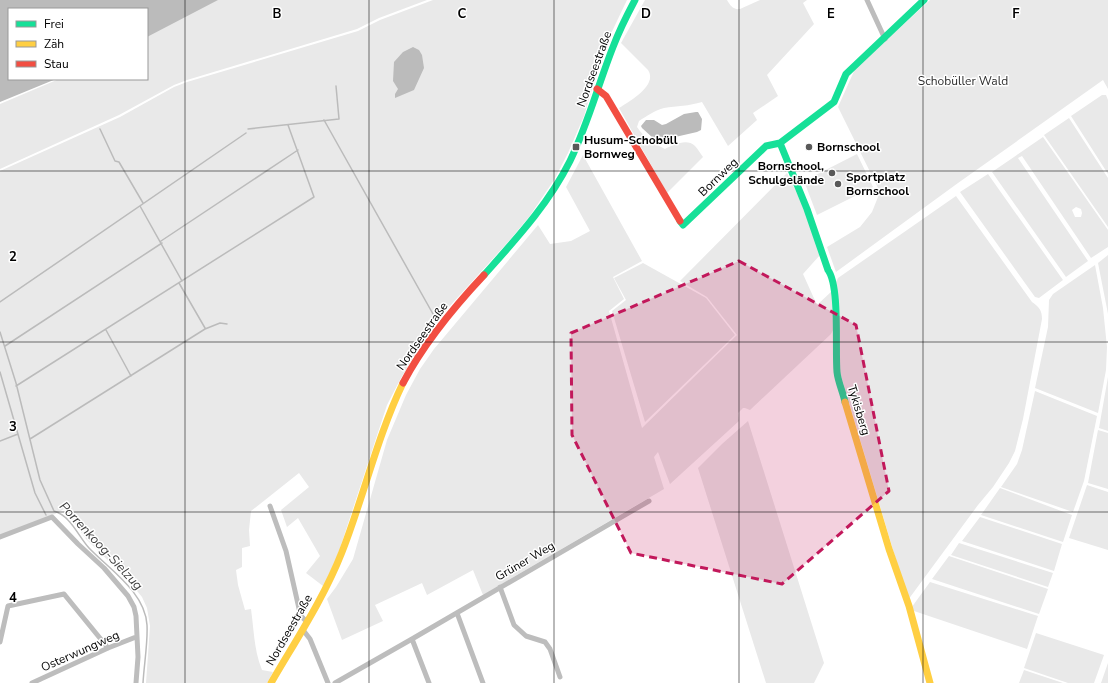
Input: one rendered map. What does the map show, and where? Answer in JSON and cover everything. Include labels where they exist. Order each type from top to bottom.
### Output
[{"type":"street","name":"Nordseestraße","points":[[271,683],[303,630],[328,584],[342,553],[369,468],[391,406],[404,381],[430,338],[452,309],[528,225],[558,182],[576,145],[612,47],[635,0]]},
{"type":"street","points":[[867,0],[884,39]]},
{"type":"street","name":"Bornweg","points":[[597,89],[606,96],[683,226],[766,146],[780,143],[834,102],[846,74],[924,0]]},
{"type":"street","name":"Tykisberg","points":[[780,143],[784,158],[809,213],[828,270],[831,274],[835,300],[837,373],[889,549],[909,606],[930,683]]},
{"type":"street","name":"Grüner Weg","points":[[335,683],[649,501]]},
{"type":"street","points":[[270,506],[286,550],[300,613],[307,622]]},
{"type":"street","points":[[0,537],[52,517],[104,568],[128,596],[134,607],[136,616],[138,657],[136,683]]},
{"type":"street","points":[[500,587],[514,625],[526,636],[545,642],[550,649],[560,677]]},
{"type":"street","points":[[0,642],[8,606],[64,594],[108,648]]},
{"type":"street","points":[[457,613],[483,683]]},
{"type":"street","points":[[303,630],[310,639],[328,683]]},
{"type":"street","name":"Osterwungweg","points":[[32,683],[108,648],[136,637]]},
{"type":"street","points":[[412,639],[428,683]]},
{"type":"highlighted area","points":[[739,261],[856,325],[889,491],[782,584],[631,553],[572,435],[571,333]]},
{"type":"green space","points":[[0,0],[427,0],[379,18],[357,29],[174,85],[119,115],[0,169],[0,104],[57,80],[148,80],[148,8],[8,8],[9,80],[0,102]]},
{"type":"green space","points":[[433,0],[627,0],[606,44],[584,116],[568,153],[554,180],[529,217],[449,307],[427,335],[401,378],[387,405],[333,568],[323,586],[306,573],[320,556],[298,518],[287,527],[281,510],[309,487],[299,473],[251,511],[249,530],[250,546],[242,548],[242,567],[236,570],[238,585],[245,610],[251,609],[259,663],[262,670],[273,672],[267,683],[146,683],[150,626],[147,608],[142,597],[128,580],[86,539],[64,509],[55,514],[0,535],[0,171],[120,117],[174,87],[358,31],[380,20]]},
{"type":"green space","points":[[645,0],[727,0],[732,7],[735,9],[740,9],[760,0],[807,0],[803,3],[814,24],[767,75],[778,96],[753,113],[757,120],[728,146],[702,102],[664,108],[651,113],[639,121],[637,127],[640,131],[649,140],[657,145],[665,149],[684,142],[692,144],[703,157],[667,193],[619,108],[641,92],[649,81],[650,76],[648,70],[621,43]]},
{"type":"green space","name":"Schobüller Wald","points":[[930,0],[1108,0],[1108,89],[1103,80],[836,272],[827,247],[860,227],[872,212],[880,192],[838,107],[855,69]]},
{"type":"green space","points":[[1102,95],[1106,95],[1108,100],[1108,174],[1071,116]]},
{"type":"green space","points":[[1069,118],[1108,178],[1108,227],[1044,135]]},
{"type":"green space","points":[[1043,137],[1108,230],[1108,247],[1091,258],[1022,156],[1018,158],[1088,261],[1066,277],[992,172]],"holes":[[[1076,207],[1081,209],[1081,217],[1075,217],[1072,210]]]},
{"type":"green space","name":"Sportplatz Bornschool","points":[[857,154],[873,187],[817,215],[804,181]]},
{"type":"green space","points":[[583,155],[642,261],[613,277],[624,299],[609,311],[642,428],[737,335],[707,297],[680,281],[787,173],[802,204],[820,255],[803,274],[817,305],[832,291],[833,330],[831,334],[750,410],[743,408],[738,413],[739,421],[670,484],[658,452],[654,457],[664,489],[483,595],[473,570],[427,595],[422,583],[375,605],[383,621],[342,640],[327,599],[353,559],[387,440],[406,395],[420,369],[434,349],[538,225],[550,244],[571,241],[590,231],[566,187]]},
{"type":"green space","points":[[988,174],[1063,280],[1039,298],[1035,297],[960,192]]},
{"type":"green space","points":[[956,196],[1032,302],[1040,309],[1042,319],[1023,419],[1015,451],[993,487],[908,600],[840,372],[836,282],[838,278]]},
{"type":"green space","points":[[1108,255],[1108,314],[1098,263]]},
{"type":"green space","points":[[643,263],[706,298],[735,335],[645,422],[612,311],[626,300],[614,278]]},
{"type":"green space","points":[[1095,265],[1103,308],[1107,347],[1106,370],[1098,413],[1035,388],[1048,327],[1049,300],[1053,294]]},
{"type":"green space","points":[[1108,377],[1108,431],[1099,428]]},
{"type":"green space","points":[[1035,391],[1097,416],[1084,481],[1073,512],[1001,487],[1017,464],[1022,450]]},
{"type":"green space","points":[[748,421],[824,663],[814,683],[766,683],[698,468]]},
{"type":"green space","points":[[1098,430],[1108,433],[1108,489],[1088,483]]},
{"type":"green space","points":[[1087,485],[1108,492],[1108,550],[1069,538]]},
{"type":"green space","points":[[1000,488],[1072,515],[1063,542],[981,515]]},
{"type":"green space","points":[[980,517],[1062,544],[1054,571],[962,541]]},
{"type":"green space","points":[[959,543],[1053,573],[1048,587],[951,555]]},
{"type":"green space","points":[[949,556],[1048,589],[1039,614],[932,579]]},
{"type":"green space","points":[[930,582],[1038,616],[1027,649],[914,611],[912,607]]},
{"type":"green space","points":[[1036,633],[1104,655],[1094,683],[1068,683],[1024,668]]},
{"type":"green space","points":[[1108,663],[1108,683],[1101,683]]},
{"type":"green space","points":[[1024,670],[1063,683],[1019,683]]},
{"type":"shaded area","points":[[0,0],[218,0],[148,36],[148,8],[8,8],[8,80],[54,80],[0,102]]},
{"type":"shaded area","points":[[413,47],[419,50],[422,55],[424,68],[414,90],[395,98],[395,94],[398,89],[393,81],[394,62],[403,52]]},
{"type":"shaded area","points":[[698,112],[702,119],[701,130],[697,132],[662,140],[653,138],[641,126],[646,120],[654,120],[662,125],[684,114]]},
{"type":"waterway","points":[[248,129],[339,119],[336,86]]},
{"type":"waterway","points":[[324,120],[433,314]]},
{"type":"waterway","points":[[16,386],[314,197],[288,125]]},
{"type":"waterway","points":[[100,129],[115,161],[119,162],[143,203]]},
{"type":"waterway","points":[[0,302],[246,133]]},
{"type":"waterway","points":[[161,241],[298,150]]},
{"type":"waterway","points":[[140,206],[182,281]]},
{"type":"waterway","points":[[5,346],[162,243]]},
{"type":"waterway","points":[[179,283],[205,328]]},
{"type":"waterway","points":[[30,439],[205,329],[220,323],[227,324]]},
{"type":"waterway","points":[[106,330],[131,376]]},
{"type":"waterway","name":"Porrenkoog-Sielzug","points":[[0,332],[16,383],[40,480],[54,511],[65,517],[89,548],[125,582],[140,602],[145,613],[147,632],[143,683]]},
{"type":"waterway","points":[[0,372],[35,493],[46,515]]},
{"type":"waterway","points":[[0,441],[18,434]]},
{"type":"traffic: fast","points":[[484,275],[542,207],[570,161],[588,119],[615,41],[635,0]]},
{"type":"traffic: fast","points":[[680,221],[683,225],[766,146],[780,143],[834,102],[846,74],[924,0]]},
{"type":"traffic: fast","points":[[780,143],[807,209],[832,278],[836,303],[837,372],[845,402]]},
{"type":"traffic: slow","points":[[271,683],[309,619],[335,569],[350,531],[378,445],[403,383]]},
{"type":"traffic: slow","points":[[845,402],[889,549],[909,606],[930,683]]},
{"type":"traffic: jam","points":[[597,89],[606,96],[680,221]]},
{"type":"traffic: jam","points":[[403,383],[420,354],[440,326],[484,275]]},
{"type":"place","name":"Husum-Schobüll Bornweg","points":[[576,147]]},
{"type":"place","name":"Bornschool","points":[[809,147]]},
{"type":"place","name":"Bornschool, Schulgelände","points":[[832,173]]},
{"type":"place","name":"Sportplatz Bornschool","points":[[838,184]]}]
